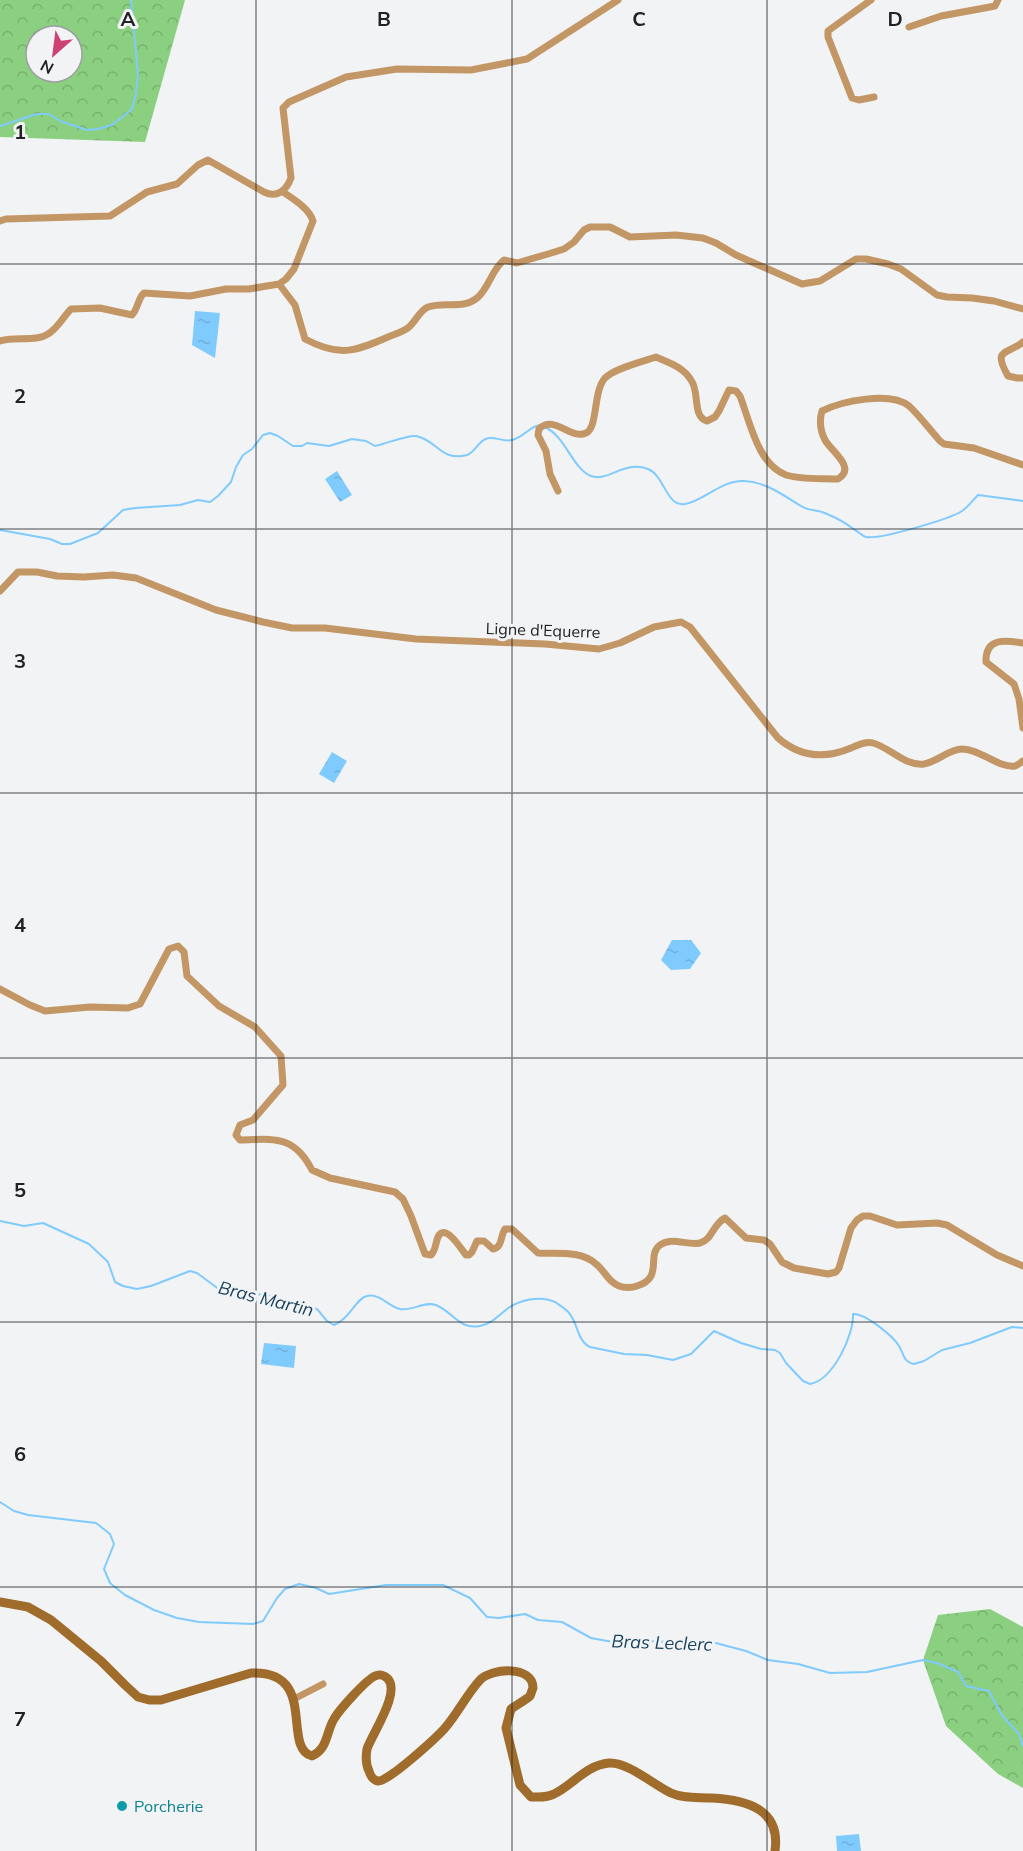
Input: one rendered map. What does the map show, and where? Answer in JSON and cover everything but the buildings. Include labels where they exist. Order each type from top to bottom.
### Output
[{"type":"main road","points":[[0,1602],[28,1607],[51,1620],[101,1661],[138,1697],[148,1700],[161,1700],[251,1673],[261,1672],[274,1676],[287,1686],[294,1699],[300,1747],[304,1754],[312,1756],[322,1749],[334,1719],[369,1681],[375,1676],[383,1675],[389,1679],[392,1686],[385,1713],[368,1749],[366,1759],[367,1769],[373,1778],[382,1781],[392,1775],[446,1727],[482,1678],[499,1671],[516,1671],[525,1675],[532,1682],[533,1690],[530,1696],[511,1708],[507,1728],[520,1785],[531,1797],[554,1794],[592,1768],[613,1763],[625,1767],[672,1793],[685,1797],[735,1800],[753,1805],[765,1812],[772,1823],[777,1840],[775,1851]]},
{"type":"street","points":[[0,221],[110,216],[147,192],[177,184],[201,163],[208,160],[234,177],[269,194],[283,192],[291,178],[283,108],[289,102],[346,77],[397,69],[471,70],[527,59],[618,0]]},
{"type":"street","points":[[871,0],[832,28],[828,34],[852,98],[859,100],[874,97]]},
{"type":"street","points":[[909,27],[941,16],[990,8],[995,6],[998,0]]},
{"type":"street","points":[[0,341],[9,338],[43,337],[50,333],[71,309],[100,308],[132,315],[144,293],[190,296],[226,289],[249,289],[279,284],[294,269],[313,221],[312,216],[283,192]]},
{"type":"street","points":[[279,284],[295,305],[304,339],[326,349],[350,350],[367,346],[404,331],[424,309],[430,306],[462,305],[471,302],[482,293],[496,268],[504,260],[517,263],[548,254],[564,249],[590,227],[610,227],[630,237],[676,235],[703,238],[802,284],[820,281],[856,259],[866,259],[901,269],[937,294],[994,301],[1023,309]]},
{"type":"street","points":[[1023,342],[1003,352],[1001,359],[1008,375],[1023,378]]},
{"type":"street","points":[[558,491],[550,474],[546,451],[538,435],[539,429],[545,425],[554,424],[578,434],[586,433],[590,430],[596,414],[600,384],[607,376],[656,357],[681,368],[692,380],[697,390],[698,416],[702,420],[707,421],[715,417],[729,390],[736,391],[740,396],[761,452],[769,465],[788,476],[838,479],[843,476],[845,465],[831,449],[822,430],[820,422],[822,411],[873,398],[895,400],[908,405],[944,444],[974,448],[1023,465]]},
{"type":"street","name":"Ligne d'Equerre","points":[[0,591],[18,572],[84,577],[113,575],[136,578],[216,610],[292,628],[325,628],[416,639],[545,644],[599,649],[620,643],[654,627],[681,622],[690,627],[778,738],[788,747],[808,755],[837,754],[868,742],[875,743],[915,764],[926,764],[960,749],[975,751],[995,762],[1015,766],[1023,761]]},
{"type":"street","points":[[1023,643],[999,641],[991,645],[985,654],[986,662],[1014,684],[1019,699],[1023,728]]},
{"type":"street","points":[[0,989],[45,1011],[90,1007],[128,1008],[140,1004],[169,949],[178,946],[184,952],[187,976],[219,1006],[255,1027],[281,1056],[284,1085],[253,1120],[240,1125],[236,1135],[240,1140],[275,1139],[288,1143],[305,1157],[312,1170],[330,1178],[395,1192],[403,1199],[425,1254],[430,1256],[434,1252],[441,1233],[445,1232],[450,1235],[461,1250],[466,1255],[470,1255],[477,1240],[484,1241],[493,1249],[497,1249],[500,1246],[502,1233],[508,1228],[538,1252],[560,1252],[585,1257],[594,1261],[617,1285],[635,1287],[645,1283],[652,1275],[656,1249],[660,1244],[668,1241],[700,1243],[707,1240],[718,1221],[725,1218],[746,1238],[764,1240],[770,1244],[782,1262],[794,1268],[828,1274],[836,1272],[839,1268],[847,1239],[856,1220],[863,1216],[870,1216],[897,1225],[937,1223],[947,1225],[997,1255],[1023,1266]]},
{"type":"street","points":[[294,1699],[323,1684]]},
{"type":"green space","points":[[0,0],[185,0],[145,142],[0,137]]},
{"type":"green space","points":[[990,1609],[1023,1627],[1023,1788],[998,1774],[946,1726],[923,1660],[938,1615]]},
{"type":"water","points":[[195,311],[220,313],[215,358],[192,345]]},
{"type":"water","points":[[337,471],[352,495],[340,502],[325,479]]},
{"type":"water","points":[[332,752],[347,761],[334,783],[319,774]]},
{"type":"water","points":[[672,940],[691,940],[701,953],[690,969],[671,970],[661,960]]},
{"type":"water","points":[[264,1343],[296,1346],[294,1368],[261,1364]]},
{"type":"water","points":[[859,1834],[861,1851],[837,1851],[836,1836]]},
{"type":"waterway","points":[[0,126],[37,114],[49,114],[60,121],[87,130],[98,129],[112,125],[132,109],[138,74],[131,0]]},
{"type":"waterway","points":[[0,530],[70,544],[98,533],[123,510],[180,505],[198,500],[210,502],[231,482],[243,455],[252,449],[263,435],[270,433],[293,446],[302,446],[307,443],[329,446],[352,439],[366,441],[375,446],[416,436],[451,456],[458,456],[467,455],[486,439],[512,440],[540,425]]},
{"type":"waterway","points":[[545,427],[558,438],[584,472],[591,476],[604,476],[632,467],[648,469],[658,478],[669,496],[679,504],[692,502],[728,484],[752,482],[774,490],[804,508],[834,517],[866,537],[899,532],[955,515],[978,495],[1023,501]]},
{"type":"waterway","name":"Bras Martin","points":[[0,1221],[24,1226],[43,1223],[89,1244],[108,1262],[115,1282],[137,1289],[190,1271],[197,1273],[220,1290],[251,1296],[262,1294],[276,1298],[283,1303],[317,1309],[327,1321],[334,1325],[367,1296],[376,1296],[400,1309],[427,1304],[436,1305],[461,1323],[473,1327],[488,1323],[517,1303],[543,1299],[555,1302],[568,1312],[582,1341],[590,1347],[673,1360],[691,1354],[714,1331],[741,1343],[761,1349],[775,1350],[803,1381],[810,1384],[818,1381],[834,1366],[846,1344],[853,1314],[864,1317],[885,1331],[899,1346],[906,1360],[914,1364],[942,1350],[970,1343],[1012,1327],[1023,1328]]},
{"type":"waterway","name":"Bras Leclerc","points":[[0,1502],[14,1511],[28,1515],[96,1523],[110,1534],[114,1544],[104,1569],[110,1583],[125,1595],[154,1610],[177,1618],[199,1622],[253,1624],[263,1621],[285,1589],[299,1584],[329,1594],[386,1585],[443,1585],[470,1598],[487,1617],[499,1618],[525,1614],[538,1620],[562,1622],[591,1638],[618,1643],[708,1641],[746,1651],[768,1660],[798,1664],[830,1673],[867,1672],[923,1660],[937,1663],[958,1672],[966,1686],[989,1691],[1001,1714],[1019,1734],[1023,1746]]},
{"type":"place","name":"Porcherie","points":[[122,1806]]}]
